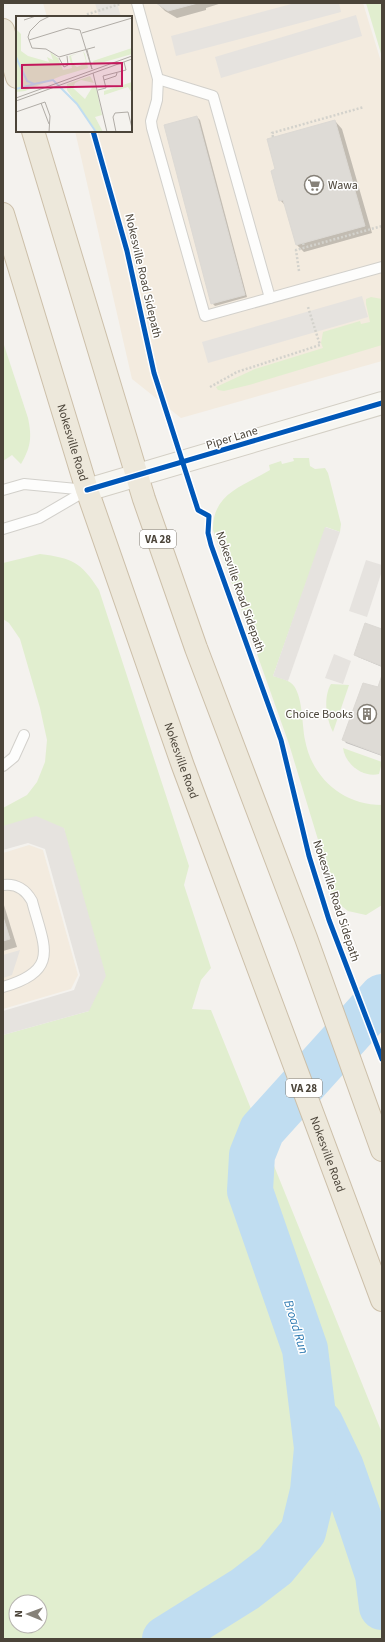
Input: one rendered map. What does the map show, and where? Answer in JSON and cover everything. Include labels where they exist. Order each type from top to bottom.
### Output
[{"type":"highway","points":[[3,30],[16,74]]},
{"type":"highway","name":"VA 28","points":[[33,132],[137,476],[196,648],[306,938],[382,1150]]},
{"type":"highway","name":"Nokesville Road","points":[[3,214],[87,490],[183,766],[382,1300]]},
{"type":"street","name":"Piper Lane","points":[[87,490],[382,404]]},
{"type":"lane","points":[[137,3],[158,79],[157,100],[151,121],[152,128],[205,316],[382,267]]},
{"type":"lane","points":[[158,79],[213,96],[270,298]]},
{"type":"lane","points":[[3,490],[24,484],[87,490]]},
{"type":"lane","points":[[3,529],[40,518],[87,490]]},
{"type":"lane","points":[[3,766],[14,757],[24,735]]},
{"type":"lane","points":[[3,885],[14,885],[28,894],[32,901],[45,950],[44,962],[37,971],[22,981],[3,987]]},
{"type":"path","points":[[85,16],[124,3]]},
{"type":"path","points":[[274,137],[272,133],[364,107]]},
{"type":"path","points":[[300,278],[296,250],[382,226]]},
{"type":"path","points":[[303,243],[304,247]]},
{"type":"path","points":[[210,387],[237,372],[320,345],[316,333]]},
{"type":"shaded area","points":[[43,3],[363,3],[382,65],[382,361],[181,418],[132,379],[75,132],[132,132],[132,16],[47,16]]},
{"type":"shaded area","points":[[95,3],[117,3],[121,16],[99,16]]},
{"type":"shaded area","points":[[295,3],[339,3],[341,12],[176,56],[171,36]]},
{"type":"shaded area","points":[[356,15],[362,36],[221,78],[215,57]]},
{"type":"shaded area","points":[[362,296],[368,317],[208,363],[202,342]]},
{"type":"shaded area","points":[[325,527],[340,532],[288,681],[273,676]]},
{"type":"shaded area","points":[[366,560],[382,565],[382,571],[367,617],[349,611]]},
{"type":"shaded area","points":[[334,654],[351,661],[343,684],[325,678]]},
{"type":"shaded area","points":[[36,816],[64,828],[106,976],[89,1011],[3,1035],[3,1011],[74,990],[80,975],[45,849],[28,843],[3,850],[3,826]]},
{"type":"shaded area","points":[[29,845],[43,850],[78,975],[71,989],[3,1009],[3,853]]},
{"type":"shaded area","points":[[20,950],[12,975],[3,978],[3,955]]},
{"type":"green space","points":[[366,3],[382,3],[382,57]]},
{"type":"green space","points":[[371,297],[382,299],[382,345],[249,385],[224,391],[218,390],[216,387],[255,369],[323,348],[321,343],[323,332],[360,321],[361,324],[370,322],[366,299]]},
{"type":"green space","points":[[3,342],[28,418],[30,442],[21,464],[12,455],[3,461]]},
{"type":"green space","points":[[293,458],[309,458],[310,466],[315,469],[325,468],[328,473],[341,524],[340,532],[326,527],[273,676],[290,682],[297,691],[301,705],[305,740],[309,754],[314,766],[322,777],[332,787],[354,800],[368,804],[382,805],[382,905],[366,915],[348,911],[334,900],[327,880],[319,843],[289,744],[213,530],[214,517],[218,507],[231,492],[270,470],[269,465],[281,461],[282,464],[294,461]]},
{"type":"green space","points":[[40,554],[60,557],[81,567],[99,590],[189,866],[184,885],[211,968],[201,980],[192,1009],[211,1010],[382,1433],[382,1639],[3,1639],[3,1035],[89,1011],[64,828],[3,826],[3,808],[27,795],[37,782],[45,762],[47,740],[40,708],[20,639],[9,623],[3,619],[3,563]]},
{"type":"green space","points":[[331,684],[349,685],[333,732],[326,708],[327,695]]},
{"type":"green space","points":[[343,748],[382,762],[379,774],[373,775],[361,772],[347,759]]},
{"type":"building","points":[[156,3],[198,3],[168,11]]},
{"type":"building","points":[[197,116],[245,295],[211,304],[164,125]]},
{"type":"building","name":"Wawa","points":[[335,120],[365,226],[296,245],[283,200],[279,201],[271,171],[275,169],[267,139]]},
{"type":"building","points":[[365,623],[382,629],[382,666],[354,655]]},
{"type":"building","name":"Choice Books","points":[[382,675],[382,755],[342,740],[363,683],[378,687]]},
{"type":"building","points":[[3,917],[10,939],[3,941]]},
{"type":"waterway","name":"Broad Run","points":[[165,1639],[245,1589],[275,1566],[303,1532],[313,1491],[317,1448],[305,1349],[250,1191],[252,1155],[262,1130],[382,997]]},
{"type":"waterway","points":[[320,1423],[341,1467],[361,1524],[378,1575],[382,1607]]},
{"type":"cycle path","name":"Nokesville Road Sidepath","points":[[93,132],[127,251],[154,373],[198,510],[209,516],[208,533],[211,545],[281,740],[309,856],[329,920],[382,1059]]},
{"type":"cycle path","points":[[87,490],[382,403]]},
{"type":"place","name":"Wawa","points":[[314,185]]},
{"type":"place","name":"Choice Books","points":[[367,714]]}]
